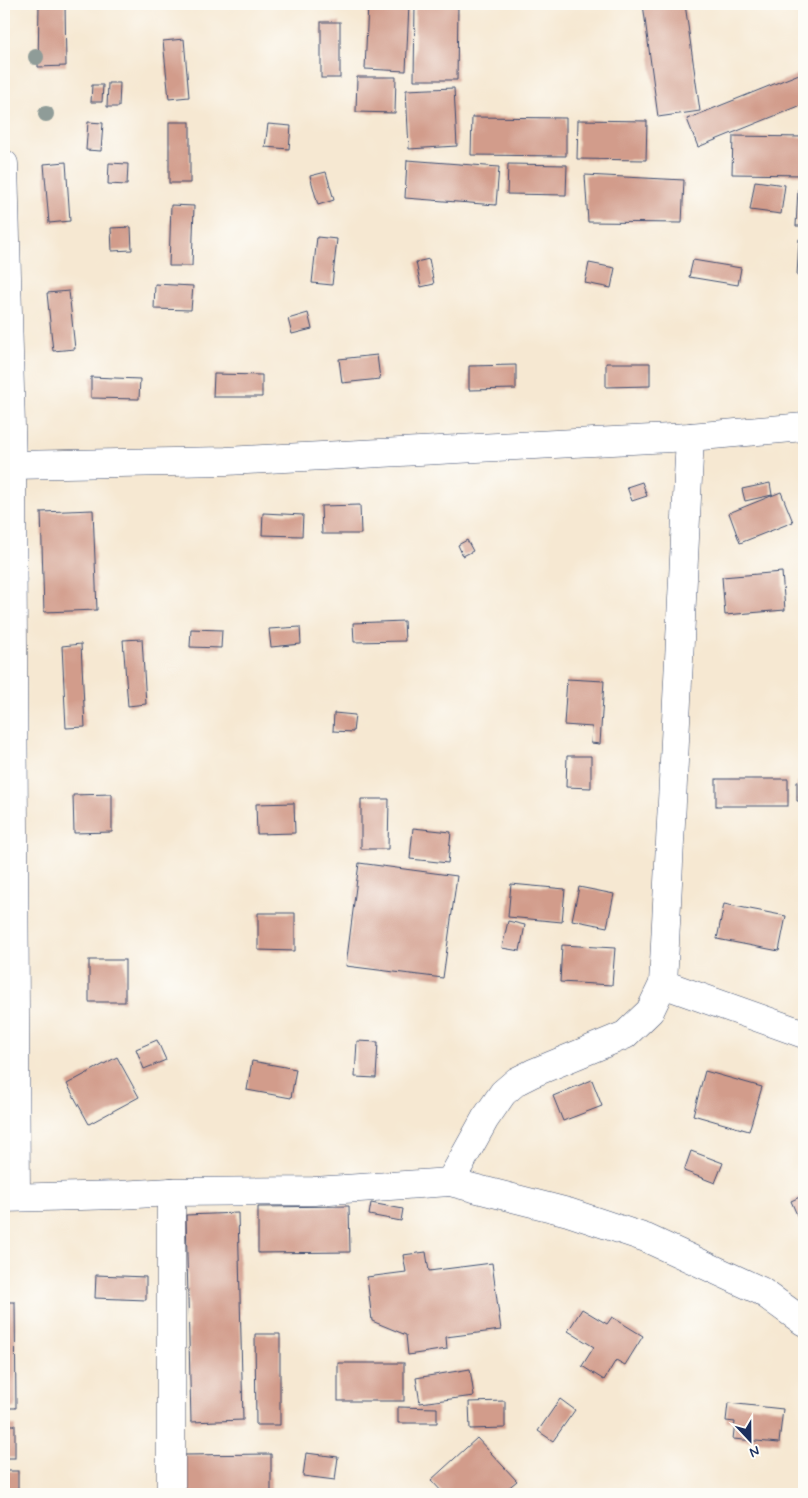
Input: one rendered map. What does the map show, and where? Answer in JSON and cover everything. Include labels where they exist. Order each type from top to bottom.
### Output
[{"type":"street","points":[[4,164],[12,465],[10,1198],[171,1192],[314,1191],[450,1182],[568,1212],[646,1238],[760,1291],[804,1322]]},
{"type":"street","points":[[12,465],[226,461],[690,437],[804,426]]},
{"type":"street","points":[[450,1182],[485,1120],[503,1093],[517,1081],[533,1073],[625,1035],[650,1010],[663,984],[690,437]]},
{"type":"street","points":[[663,984],[804,1034]]},
{"type":"street","points":[[171,1192],[171,1494]]},
{"type":"building","points":[[39,4],[65,4],[66,66],[38,67]]},
{"type":"building","points":[[368,4],[409,4],[406,71],[365,69]]},
{"type":"building","points":[[415,4],[458,4],[457,80],[414,80]]},
{"type":"building","points":[[643,4],[685,4],[700,111],[658,117]]},
{"type":"building","points":[[321,22],[340,22],[340,78],[321,78]]},
{"type":"building","points":[[184,39],[189,97],[169,99],[163,41]]},
{"type":"building","points":[[804,72],[804,104],[698,147],[687,119]]},
{"type":"building","points":[[357,77],[396,77],[395,113],[356,112]]},
{"type":"building","points":[[108,83],[120,83],[119,107],[107,107]]},
{"type":"building","points":[[92,85],[103,85],[102,102],[91,102]]},
{"type":"building","points":[[454,88],[457,146],[409,149],[406,90]]},
{"type":"building","points":[[472,117],[566,118],[566,156],[471,155]]},
{"type":"building","points":[[578,120],[647,121],[646,160],[577,159]]},
{"type":"building","points":[[88,122],[103,123],[101,151],[86,150]]},
{"type":"building","points":[[169,122],[190,122],[190,183],[169,183]]},
{"type":"building","points":[[268,124],[291,126],[289,149],[265,147]]},
{"type":"building","points":[[733,136],[804,137],[804,175],[732,174]]},
{"type":"building","points":[[407,160],[499,167],[496,205],[405,198]]},
{"type":"building","points":[[66,162],[70,221],[49,223],[44,164]]},
{"type":"building","points":[[109,163],[128,164],[127,185],[108,184]]},
{"type":"building","points":[[508,164],[567,165],[566,195],[507,194]]},
{"type":"building","points":[[326,172],[334,200],[318,205],[310,176]]},
{"type":"building","points":[[585,175],[684,180],[682,223],[588,222]]},
{"type":"building","points":[[755,181],[785,185],[781,214],[750,210]]},
{"type":"building","points":[[798,189],[804,190],[804,226],[796,226]]},
{"type":"building","points":[[171,205],[194,206],[192,266],[169,266]]},
{"type":"building","points":[[131,227],[132,250],[112,251],[111,228]]},
{"type":"building","points":[[317,237],[337,239],[332,285],[312,283]]},
{"type":"building","points":[[799,239],[804,239],[804,277],[797,276]]},
{"type":"building","points":[[429,259],[434,284],[421,287],[416,262]]},
{"type":"building","points":[[693,260],[741,268],[738,285],[689,277]]},
{"type":"building","points":[[589,263],[615,268],[611,288],[585,283]]},
{"type":"building","points":[[155,284],[193,286],[191,310],[154,309]]},
{"type":"building","points":[[69,291],[75,349],[53,351],[47,293]]},
{"type":"building","points":[[308,313],[312,329],[292,334],[288,319]]},
{"type":"building","points":[[377,355],[380,379],[342,383],[339,359]]},
{"type":"building","points":[[606,363],[650,363],[650,386],[606,387]]},
{"type":"building","points":[[516,365],[516,389],[469,390],[469,366]]},
{"type":"building","points":[[214,374],[262,375],[262,397],[213,397]]},
{"type":"building","points":[[91,377],[140,379],[139,399],[91,398]]},
{"type":"building","points":[[642,482],[647,496],[632,501],[627,487]]},
{"type":"building","points":[[770,483],[772,495],[745,501],[742,489]]},
{"type":"building","points":[[781,492],[793,522],[740,543],[729,513]]},
{"type":"building","points":[[360,505],[361,534],[322,534],[321,506]]},
{"type":"building","points":[[93,510],[97,610],[44,612],[41,512]]},
{"type":"building","points":[[263,513],[303,515],[302,536],[262,535]]},
{"type":"building","points":[[467,540],[473,551],[463,556],[458,545]]},
{"type":"building","points":[[782,572],[785,610],[725,615],[722,577]]},
{"type":"building","points":[[404,621],[405,641],[354,642],[353,623]]},
{"type":"building","points":[[300,627],[301,644],[271,647],[269,629]]},
{"type":"building","points":[[191,629],[222,630],[221,648],[190,647]]},
{"type":"building","points":[[142,639],[146,704],[128,706],[123,640]]},
{"type":"building","points":[[81,644],[85,727],[66,728],[62,646]]},
{"type":"building","points":[[567,679],[604,681],[600,744],[591,743],[592,727],[564,725]]},
{"type":"building","points":[[334,713],[355,715],[353,732],[333,731]]},
{"type":"building","points":[[567,756],[591,756],[591,788],[566,787]]},
{"type":"building","points":[[716,779],[788,779],[788,806],[716,806]]},
{"type":"building","points":[[804,781],[804,801],[797,801],[797,782]]},
{"type":"building","points":[[112,794],[112,832],[74,833],[73,795]]},
{"type":"building","points":[[361,799],[389,799],[388,849],[361,849]]},
{"type":"building","points":[[294,803],[295,833],[257,834],[256,804]]},
{"type":"building","points":[[413,828],[451,832],[448,863],[410,859]]},
{"type":"building","points":[[359,863],[457,876],[443,978],[346,966]]},
{"type":"building","points":[[511,884],[565,889],[562,922],[508,917]]},
{"type":"building","points":[[579,887],[614,894],[607,927],[572,920]]},
{"type":"building","points":[[724,904],[786,916],[779,951],[717,939]]},
{"type":"building","points":[[258,913],[295,913],[295,951],[258,950]]},
{"type":"building","points":[[508,921],[525,925],[520,951],[502,948]]},
{"type":"building","points":[[562,945],[615,948],[612,985],[560,982]]},
{"type":"building","points":[[89,960],[125,960],[125,1002],[89,1002]]},
{"type":"building","points":[[157,1040],[166,1060],[144,1069],[136,1049]]},
{"type":"building","points":[[357,1041],[378,1042],[376,1078],[355,1077]]},
{"type":"building","points":[[117,1057],[139,1097],[89,1124],[67,1084]]},
{"type":"building","points":[[252,1061],[296,1069],[291,1098],[247,1090]]},
{"type":"building","points":[[705,1071],[762,1087],[749,1131],[693,1115]]},
{"type":"building","points":[[592,1080],[602,1106],[563,1121],[553,1096]]},
{"type":"building","points":[[691,1151],[723,1163],[715,1183],[684,1171]]},
{"type":"building","points":[[804,1195],[804,1231],[791,1201]]},
{"type":"building","points":[[371,1203],[403,1209],[401,1221],[369,1215]]},
{"type":"building","points":[[349,1206],[350,1252],[258,1253],[258,1207]]},
{"type":"building","points":[[238,1213],[243,1420],[191,1422],[186,1215]]},
{"type":"building","points":[[426,1252],[429,1271],[492,1263],[501,1330],[446,1337],[447,1349],[408,1355],[406,1335],[372,1321],[367,1277],[406,1272],[403,1255]]},
{"type":"building","points":[[96,1275],[146,1277],[146,1300],[95,1298]]},
{"type":"building","points":[[4,1302],[15,1302],[16,1408],[4,1408]]},
{"type":"building","points":[[582,1309],[607,1324],[612,1317],[643,1336],[625,1365],[616,1360],[604,1380],[582,1366],[594,1347],[568,1331]]},
{"type":"building","points":[[255,1334],[280,1334],[280,1425],[256,1425]]},
{"type":"building","points":[[338,1363],[404,1363],[404,1401],[338,1401]]},
{"type":"building","points":[[470,1369],[474,1396],[420,1403],[416,1378]]},
{"type":"building","points":[[560,1399],[575,1410],[553,1441],[538,1431]]},
{"type":"building","points":[[505,1401],[505,1428],[470,1429],[469,1402]]},
{"type":"building","points":[[728,1403],[783,1409],[779,1443],[733,1439],[735,1422],[726,1421]]},
{"type":"building","points":[[398,1407],[437,1408],[437,1423],[398,1423]]},
{"type":"building","points":[[4,1425],[15,1425],[15,1458],[4,1458]]},
{"type":"building","points":[[477,1438],[517,1481],[501,1494],[444,1494],[431,1480]]},
{"type":"building","points":[[306,1453],[338,1457],[335,1480],[303,1476]]},
{"type":"building","points":[[271,1454],[271,1494],[184,1494],[184,1455]]},
{"type":"building","points":[[4,1471],[18,1471],[18,1494],[4,1494]]}]
